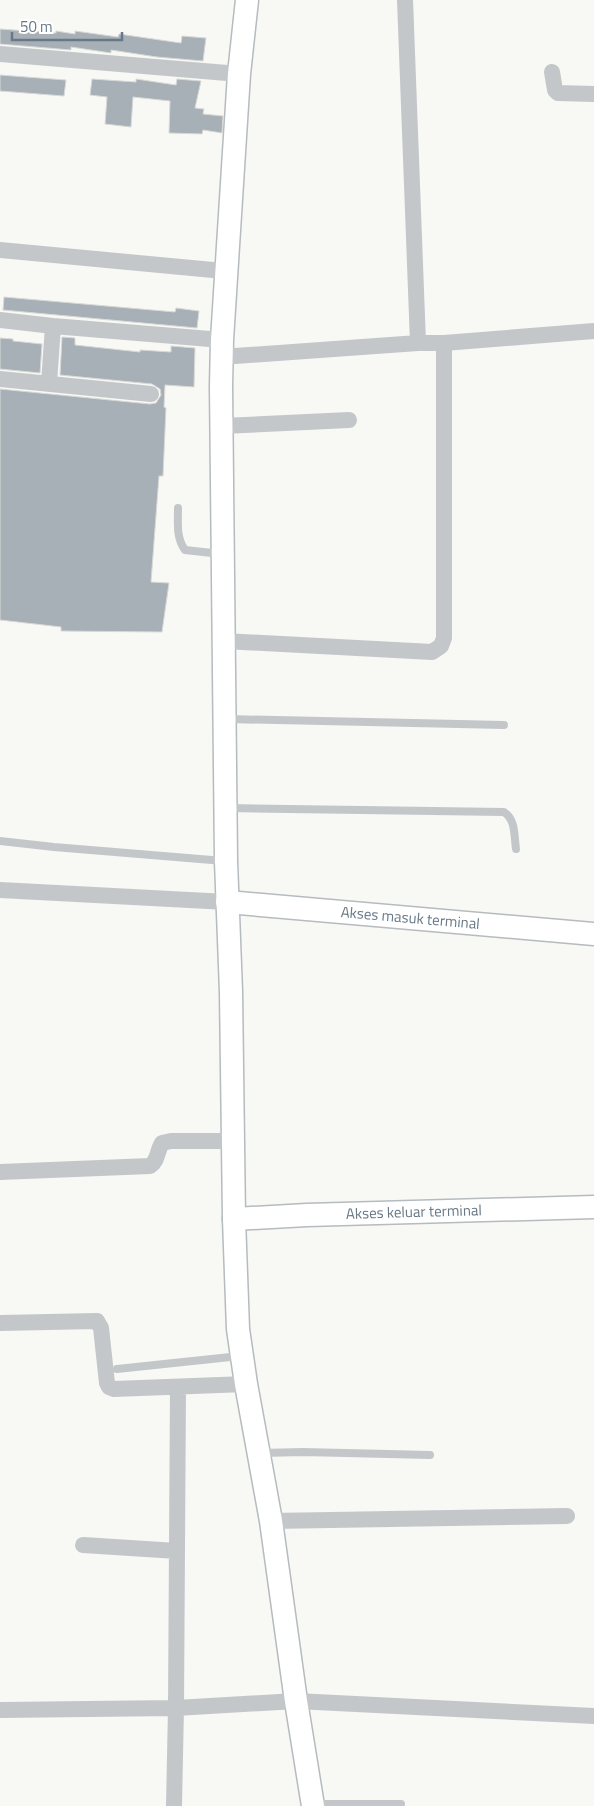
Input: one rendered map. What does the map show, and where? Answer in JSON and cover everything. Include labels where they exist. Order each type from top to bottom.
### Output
[{"type":"street","points":[[248,0],[238,74],[221,348],[226,862],[231,992],[234,1218],[238,1329],[271,1521],[296,1701],[313,1805]]},
{"type":"street","points":[[405,0],[418,343]]},
{"type":"street","points":[[0,54],[238,74]]},
{"type":"street","points":[[552,72],[555,90],[558,92],[594,94]]},
{"type":"street","points":[[0,250],[226,270]]},
{"type":"street","points":[[0,320],[221,348],[444,342],[594,331]]},
{"type":"street","points":[[49,383],[53,326]]},
{"type":"street","points":[[224,641],[432,652],[441,646],[444,638],[444,342]]},
{"type":"street","points":[[0,379],[151,394]]},
{"type":"street","points":[[222,426],[350,420]]},
{"type":"street","points":[[0,890],[227,902]]},
{"type":"street","name":"Akses masuk terminal","points":[[227,902],[594,934]]},
{"type":"street","points":[[0,1172],[150,1166],[157,1160],[162,1143],[171,1141],[233,1141]]},
{"type":"street","name":"Akses keluar terminal","points":[[234,1218],[594,1207]]},
{"type":"street","points":[[0,1323],[96,1322],[101,1328],[107,1383],[109,1387],[114,1389],[246,1384]]},
{"type":"street","points":[[174,1806],[178,1387]]},
{"type":"street","points":[[271,1521],[567,1516]]},
{"type":"street","points":[[83,1545],[177,1551]]},
{"type":"street","points":[[0,1710],[176,1708],[296,1701],[594,1716]]},
{"type":"lane","points":[[178,508],[178,536],[185,550],[223,554]]},
{"type":"lane","points":[[224,719],[504,726]]},
{"type":"lane","points":[[226,808],[504,812],[509,815],[513,822],[516,849]]},
{"type":"lane","points":[[0,841],[226,862]]},
{"type":"lane","points":[[117,1369],[242,1356]]},
{"type":"lane","points":[[259,1453],[303,1452],[430,1455]]},
{"type":"lane","points":[[313,1805],[401,1804]]},
{"type":"building","points":[[0,29],[56,33],[56,31],[75,34],[75,31],[118,37],[119,34],[181,43],[182,36],[206,38],[203,61],[111,50],[111,53],[71,47],[71,50],[0,44]]},
{"type":"building","points":[[0,75],[66,80],[64,96],[0,91]]},
{"type":"building","points":[[92,79],[136,82],[136,79],[176,85],[177,79],[201,81],[195,108],[204,109],[203,114],[223,116],[222,133],[203,130],[202,134],[169,133],[170,101],[133,97],[131,127],[105,124],[107,97],[90,95]]},
{"type":"building","points":[[4,297],[175,312],[176,308],[199,311],[197,328],[3,310]]},
{"type":"building","points":[[62,337],[75,338],[75,345],[140,352],[140,350],[171,352],[171,346],[195,348],[194,387],[165,385],[164,407],[166,408],[163,476],[159,476],[151,582],[169,583],[162,632],[61,631],[61,627],[0,620],[0,389],[150,404],[156,403],[161,395],[160,389],[152,384],[60,375]]},
{"type":"building","points":[[0,338],[42,344],[40,373],[0,369]]}]
